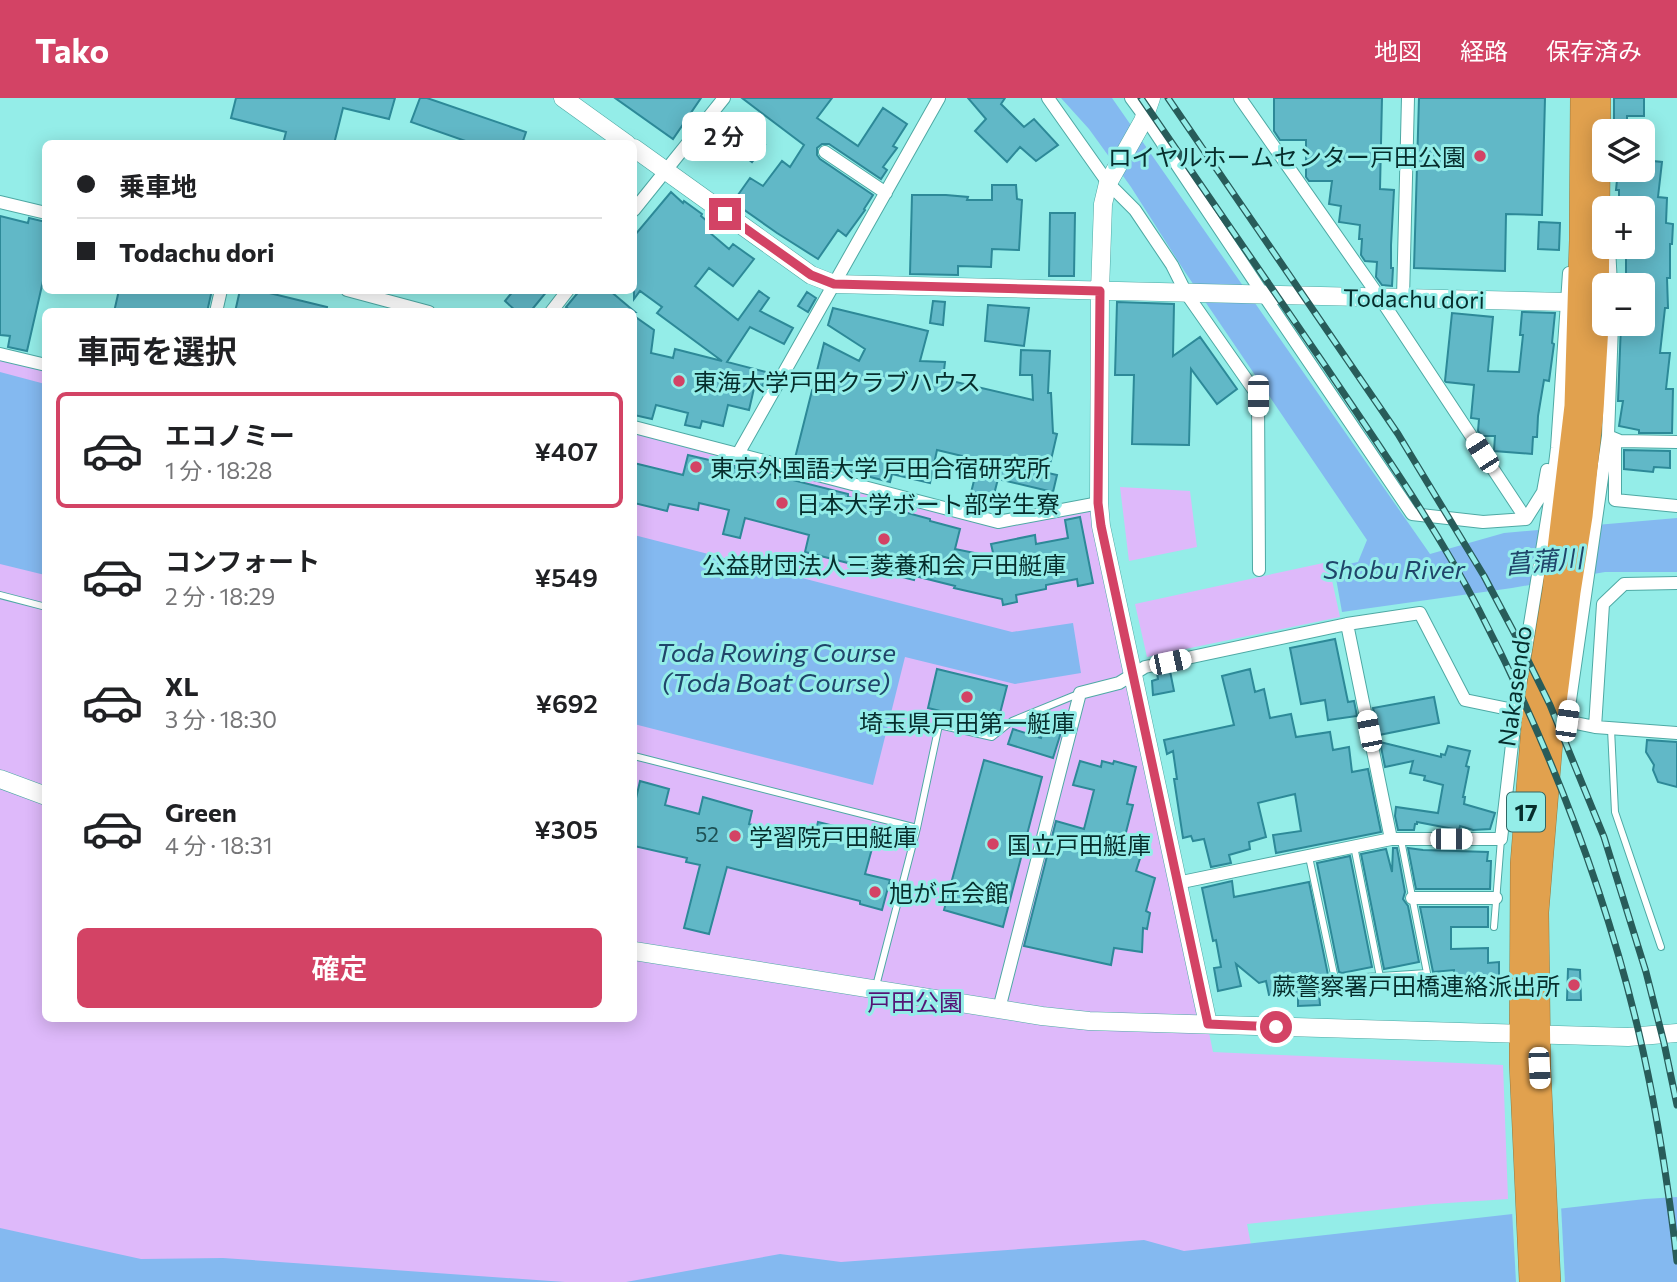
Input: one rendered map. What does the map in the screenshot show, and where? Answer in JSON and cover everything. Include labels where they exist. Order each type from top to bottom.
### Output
[{"type":"highway","name":"Nakasendo","points":[[1582,98],[1592,196]]},
{"type":"highway","name":"Nakasendo","points":[[1596,196],[1599,98]]},
{"type":"highway","name":"Nakasendo","points":[[1531,1282],[1530,1068],[1522,864],[1543,716],[1570,591],[1573,514],[1592,410],[1597,325],[1596,259]]},
{"type":"highway","name":"Nakasendo","points":[[1530,1068],[1549,1282]]},
{"type":"street","points":[[563,98],[621,140]]},
{"type":"street","points":[[637,206],[724,98]]},
{"type":"street","points":[[738,454],[939,98]]},
{"type":"street","points":[[1048,98],[1135,210],[1172,265],[1187,293],[1258,396],[1259,570]]},
{"type":"street","points":[[1131,98],[1412,514],[1483,522],[1526,519]]},
{"type":"street","points":[[1151,98],[1144,119],[1110,179],[1103,204],[1098,503],[1208,1024]]},
{"type":"street","points":[[1240,98],[1380,298],[1526,519]]},
{"type":"street","points":[[1403,298],[1408,98]]},
{"type":"street","points":[[637,150],[811,275],[834,284],[1187,293]]},
{"type":"street","points":[[825,152],[886,193]]},
{"type":"street","points":[[0,202],[42,212]]},
{"type":"street","points":[[1573,514],[1557,448],[1572,247],[1592,227]]},
{"type":"street","name":"Todachu dori","points":[[1187,293],[1567,302]]},
{"type":"street","points":[[362,294],[414,308]]},
{"type":"street","points":[[554,308],[565,294]]},
{"type":"street","points":[[1612,336],[1615,500],[1677,506]]},
{"type":"street","points":[[0,354],[42,364]]},
{"type":"street","points":[[637,428],[998,522],[1098,503]]},
{"type":"street","points":[[1177,883],[1396,839],[1501,839],[1543,716],[1532,612],[1573,514],[1612,437]]},
{"type":"street","points":[[1612,437],[1620,441],[1677,442]]},
{"type":"street","points":[[1526,519],[1543,492],[1546,471],[1557,448]]},
{"type":"street","points":[[1595,727],[1603,604],[1624,584],[1677,583]]},
{"type":"street","points":[[999,1009],[1080,693],[1119,683],[1145,667],[1347,624],[1420,613],[1465,700],[1595,727],[1677,733]]},
{"type":"street","points":[[1347,624],[1396,839]]},
{"type":"street","points":[[0,779],[42,795]]},
{"type":"street","points":[[1412,898],[1496,898]]},
{"type":"street","points":[[637,951],[1042,1016],[1089,1021],[1628,1037],[1677,1033]]},
{"type":"lane","points":[[0,595],[42,606]]},
{"type":"lane","points":[[875,990],[917,828],[939,725],[992,737],[1012,720],[1080,693]]},
{"type":"lane","points":[[1611,728],[1615,812],[1661,947]]},
{"type":"lane","points":[[637,757],[917,828]]},
{"type":"lane","points":[[1309,855],[1335,979],[1427,973],[1412,898],[1396,839]]},
{"type":"lane","points":[[1494,927],[1501,839]]},
{"type":"lane","points":[[1354,846],[1380,977]]},
{"type":"green space","name":"戸田公園","points":[[0,354],[42,364],[42,1022],[637,1022],[637,429],[998,522],[1099,503],[1213,1052],[1503,1065],[1508,1199],[1433,1204],[1247,1224],[1258,1282],[0,1282]]},
{"type":"green space","points":[[1120,487],[1190,491],[1197,547],[1129,561]]},
{"type":"green space","points":[[1328,562],[1340,617],[1147,657],[1135,604]]},
{"type":"water","name":"Shobu River","points":[[1061,98],[1112,98],[1430,554],[1504,533],[1677,518],[1677,572],[1605,572],[1342,612],[1334,567],[1358,562],[1367,540],[1185,272],[1131,187],[1089,129]]},
{"type":"water","points":[[0,372],[42,383],[42,574],[0,564]]},
{"type":"water","name":"Toda Rowing Course (Toda Boat Course)","points":[[637,536],[1012,632],[1073,623],[1081,673],[1015,684],[905,657],[873,785],[637,725]]},
{"type":"water","points":[[1677,1197],[1677,1282],[626,1282],[780,1254],[841,1262],[1144,1240],[1184,1251]]},
{"type":"water","points":[[0,1228],[141,1259],[223,1258],[565,1282],[0,1282]]},
{"type":"pier","points":[[1561,1205],[1565,1282],[1516,1282],[1512,1210]]},
{"type":"building","points":[[236,98],[395,98],[389,119],[343,108],[335,140],[284,140],[286,132],[231,118]]},
{"type":"building","points":[[420,98],[427,98],[526,132],[523,140],[463,140],[411,122]]},
{"type":"building","points":[[615,98],[701,98],[673,139]]},
{"type":"building","points":[[742,98],[832,98],[817,118],[858,146],[883,108],[907,124],[893,146],[897,148],[883,167],[887,170],[881,179],[829,144],[822,144],[817,148],[820,159],[873,195],[846,236],[838,230],[818,259],[733,202],[750,178],[763,186],[782,161],[790,167],[804,145]]},
{"type":"building","points":[[968,98],[1005,98],[1001,104],[1024,127],[1034,119],[1058,145],[1036,161],[1020,147],[1007,162],[975,131],[986,119]]},
{"type":"building","points":[[1274,98],[1382,98],[1380,189],[1394,190],[1392,286],[1382,285],[1376,277],[1377,262],[1365,261],[1361,255],[1360,225],[1339,222],[1341,206],[1329,204],[1332,181],[1309,181],[1306,177],[1306,140],[1280,140],[1274,131]]},
{"type":"building","name":"ロイヤルホームセンター戸田公園","points":[[1419,98],[1545,98],[1542,215],[1506,214],[1505,271],[1414,268]]},
{"type":"building","points":[[1614,98],[1644,98],[1644,116],[1614,119]]},
{"type":"building","points":[[734,122],[765,145],[752,162],[721,138]]},
{"type":"building","points":[[1655,161],[1662,162],[1658,197],[1667,198],[1666,223],[1673,224],[1670,278],[1667,278],[1668,308],[1665,308],[1660,353],[1670,353],[1666,389],[1673,389],[1672,433],[1639,433],[1639,430],[1619,426],[1623,401],[1618,401],[1621,336],[1655,336],[1655,273],[1626,273],[1626,259],[1655,259],[1655,196],[1619,196],[1619,190],[1616,190],[1617,182],[1655,182]]},
{"type":"building","points":[[992,185],[1016,185],[1017,199],[1022,200],[1019,250],[992,249],[991,267],[958,266],[958,275],[910,274],[912,195],[946,195],[968,197],[967,200],[992,200]]},
{"type":"building","points":[[671,192],[702,214],[714,227],[709,232],[729,249],[733,244],[754,259],[733,286],[709,268],[695,286],[738,320],[759,291],[769,298],[760,311],[793,328],[784,344],[750,327],[727,362],[766,372],[763,386],[755,384],[749,410],[728,405],[723,426],[702,421],[700,428],[685,425],[688,413],[656,405],[652,419],[637,416],[637,318],[654,330],[651,353],[673,358],[675,349],[722,361],[657,313],[662,307],[640,291],[634,299],[634,294],[637,294],[637,232]]},
{"type":"building","points":[[1050,213],[1075,213],[1074,276],[1049,276]]},
{"type":"building","points":[[0,216],[28,223],[29,218],[42,221],[42,285],[27,351],[8,347],[10,336],[0,335]]},
{"type":"building","points":[[1539,222],[1560,223],[1559,250],[1538,249]]},
{"type":"building","points":[[807,292],[816,298],[808,312],[798,306]]},
{"type":"building","points":[[118,294],[211,294],[208,308],[115,308]]},
{"type":"building","points":[[239,294],[273,294],[327,307],[327,308],[236,308]]},
{"type":"building","points":[[511,294],[545,294],[533,308],[513,308],[505,301]]},
{"type":"building","points":[[577,294],[614,294],[630,308],[567,308]]},
{"type":"building","points":[[933,301],[945,302],[943,325],[930,323]]},
{"type":"building","points":[[1117,302],[1174,304],[1173,356],[1200,337],[1237,389],[1217,404],[1191,369],[1189,445],[1132,444],[1134,375],[1115,375]]},
{"type":"building","points":[[988,305],[1029,308],[1024,346],[985,341]]},
{"type":"building","points":[[833,308],[928,331],[920,361],[945,362],[943,379],[1033,400],[1032,375],[1020,375],[1021,350],[1050,351],[1048,393],[1051,393],[1053,433],[1057,434],[1048,473],[1057,475],[1053,492],[998,479],[992,502],[970,497],[979,460],[937,450],[930,483],[892,474],[890,482],[795,458],[824,343],[859,361],[865,349],[828,325]]},
{"type":"building","points":[[1522,312],[1555,313],[1549,381],[1544,380],[1537,437],[1533,437],[1532,454],[1494,451],[1495,436],[1482,436],[1478,431],[1479,419],[1471,418],[1474,385],[1445,381],[1452,313],[1493,317],[1488,371],[1519,372],[1523,335],[1520,335]]},
{"type":"building","points":[[1624,450],[1670,451],[1670,468],[1654,467],[1653,472],[1624,469]]},
{"type":"building","points":[[688,455],[848,494],[848,497],[960,529],[955,549],[994,557],[991,544],[1035,535],[1036,544],[1068,538],[1065,520],[1080,517],[1093,583],[1078,586],[1077,579],[1046,585],[1046,589],[1016,595],[1017,602],[1003,605],[1002,599],[954,588],[955,586],[915,576],[914,580],[805,552],[809,535],[745,518],[740,538],[723,534],[729,510],[699,503],[698,510],[669,504],[667,511],[637,504],[637,464],[683,475]]},
{"type":"building","points":[[1335,639],[1348,702],[1354,701],[1357,716],[1328,720],[1325,700],[1301,704],[1290,648]]},
{"type":"building","name":"埼玉県戸田第一艇庫","points":[[937,669],[1007,686],[997,725],[928,708]]},
{"type":"building","points":[[1250,669],[1255,692],[1264,689],[1270,718],[1291,714],[1296,737],[1330,732],[1333,750],[1349,747],[1352,772],[1368,769],[1381,832],[1276,853],[1273,835],[1301,831],[1295,794],[1258,803],[1266,837],[1249,842],[1250,849],[1229,855],[1231,863],[1211,867],[1204,839],[1193,841],[1191,836],[1183,838],[1174,779],[1177,779],[1173,751],[1167,754],[1164,740],[1234,725],[1222,676]]},
{"type":"building","points":[[1170,671],[1174,691],[1153,695],[1152,681],[1158,679],[1157,673]]},
{"type":"building","points":[[1434,697],[1439,723],[1379,735],[1373,708]]},
{"type":"building","points":[[1046,721],[1063,726],[1053,758],[1008,744],[1013,729],[1041,738]]},
{"type":"building","points":[[1647,740],[1677,742],[1677,787],[1658,782],[1653,770],[1654,765],[1646,752]]},
{"type":"building","points":[[1380,742],[1441,757],[1441,754],[1445,755],[1448,746],[1470,751],[1466,766],[1469,767],[1464,804],[1495,813],[1490,829],[1473,830],[1460,826],[1459,830],[1417,822],[1414,830],[1398,830],[1396,807],[1438,813],[1443,785],[1424,780],[1425,776],[1410,773],[1413,761],[1385,767]]},
{"type":"building","name":"国立戸田艇庫","points":[[984,760],[1042,777],[1003,927],[944,910]]},
{"type":"building","points":[[1080,761],[1101,767],[1102,761],[1113,764],[1114,761],[1136,767],[1127,804],[1133,805],[1124,840],[1144,846],[1136,871],[1155,878],[1146,911],[1150,913],[1147,929],[1143,928],[1142,952],[1114,948],[1111,965],[1024,946],[1056,821],[1084,829],[1094,790],[1073,785]]},
{"type":"building","points":[[640,781],[669,789],[665,805],[699,814],[703,797],[752,811],[749,824],[813,842],[818,822],[876,834],[865,874],[890,880],[882,910],[860,904],[860,901],[727,867],[709,934],[684,928],[700,865],[686,862],[687,858],[637,847],[637,794]]},
{"type":"building","points":[[1393,848],[1397,848],[1405,892],[1403,899],[1408,906],[1419,962],[1384,969],[1361,854],[1386,849],[1392,872]]},
{"type":"building","points":[[1408,848],[1488,852],[1487,861],[1491,861],[1490,889],[1416,889]]},
{"type":"building","points":[[1350,856],[1372,967],[1342,973],[1339,972],[1317,863]]},
{"type":"building","points":[[1232,881],[1234,897],[1309,882],[1328,975],[1318,977],[1320,1005],[1298,1006],[1298,995],[1269,995],[1266,981],[1259,983],[1236,964],[1241,986],[1218,991],[1214,968],[1221,967],[1202,888]]},
{"type":"building","points":[[1420,907],[1488,907],[1488,927],[1451,927],[1451,949],[1488,948],[1488,963],[1499,962],[1499,980],[1493,980],[1489,984],[1454,987],[1454,970],[1433,972]]},
{"type":"building","name":"蕨警察署戸田橋連絡派出所","points":[[1568,969],[1580,970],[1581,1000],[1567,1000]]},
{"type":"railway","points":[[1141,98],[1326,367],[1425,517],[1479,610],[1528,711],[1591,867],[1624,975],[1656,1115],[1677,1261]]},
{"type":"railway","points":[[1168,98],[1398,434],[1484,576],[1519,642],[1550,705],[1604,837],[1646,972],[1677,1105]]},
{"type":"place","name":"ロイヤルホームセンター戸田公園","points":[[1480,156]]},
{"type":"place","name":"東海大学戸田クラブハウス","points":[[679,381]]},
{"type":"place","name":"東京外国語大学 戸田合宿研究所","points":[[696,467]]},
{"type":"place","name":"日本大学ボート部学生寮","points":[[782,503]]},
{"type":"place","name":"公益財団法人三菱養和会 戸田艇庫","points":[[884,539]]},
{"type":"place","name":"埼玉県戸田第一艇庫","points":[[967,697]]},
{"type":"place","name":"学習院戸田艇庫","points":[[735,836]]},
{"type":"place","name":"国立戸田艇庫","points":[[993,844]]},
{"type":"place","name":"旭が丘会館","points":[[875,892]]},
{"type":"place","name":"蕨警察署戸田橋連絡派出所","points":[[1574,985]]},
{"type":"route","points":[[725,214],[811,275],[834,284],[1100,291],[1098,503],[1101,526],[1208,1024],[1276,1027]]},
{"type":"water label","name":"菖蒲川","points":[[1544,560]]}]
